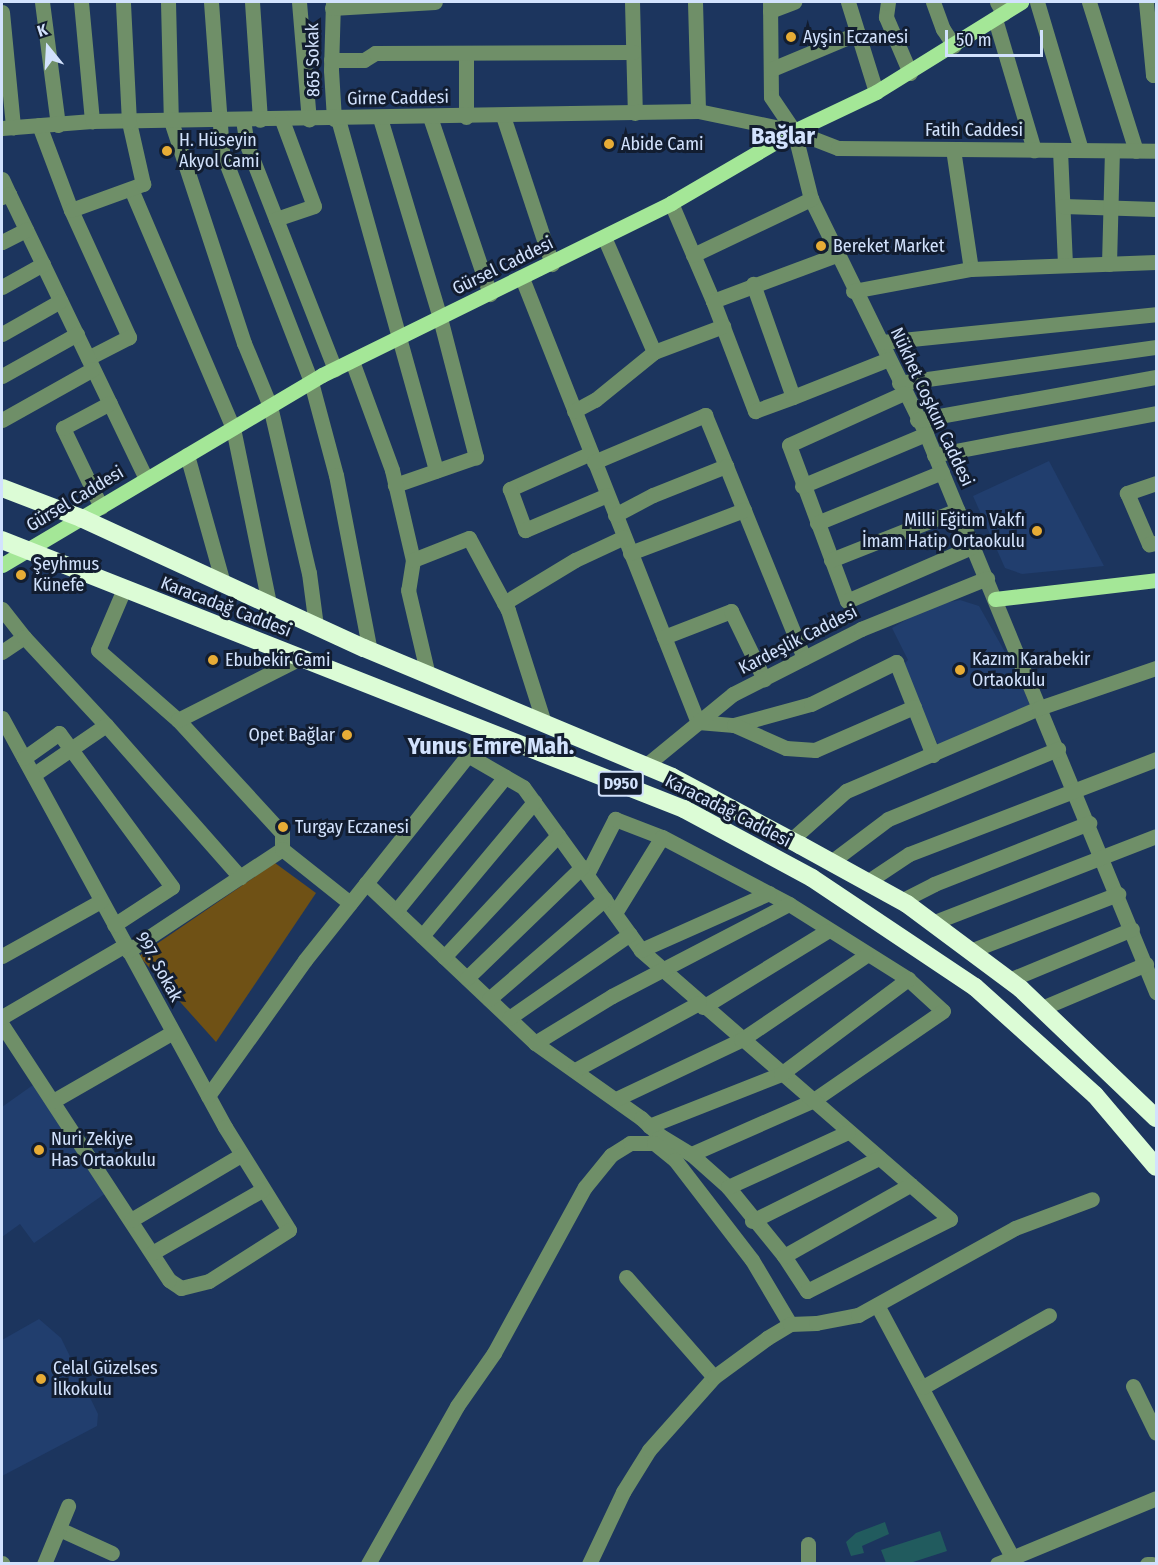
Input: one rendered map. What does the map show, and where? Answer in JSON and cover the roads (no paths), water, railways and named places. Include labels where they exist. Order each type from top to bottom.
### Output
[{"type":"highway","name":"Karacadağ Caddesi","points":[[2,488],[81,518],[370,651],[645,766],[791,840],[901,901],[1009,980],[1042,1008],[1156,1119]]},
{"type":"highway","name":"Karacadağ Caddesi","points":[[2,540],[684,809],[813,878],[975,987],[1095,1095],[1156,1167]]},
{"type":"main road","name":"Gürsel Caddesi","points":[[2,566],[311,382],[671,203],[794,131],[910,73],[954,46],[998,11],[1021,2]]},
{"type":"main road","points":[[995,599],[1156,580]]},
{"type":"street","points":[[42,2],[58,125]]},
{"type":"street","points":[[81,2],[92,121]]},
{"type":"street","points":[[71,210],[143,184],[129,122],[123,2]]},
{"type":"street","points":[[168,2],[171,121],[244,343],[270,406],[309,573],[316,626]]},
{"type":"street","points":[[211,2],[222,152],[311,382],[336,475],[370,651]]},
{"type":"street","points":[[252,2],[260,120]]},
{"type":"street","points":[[299,2],[309,120]]},
{"type":"street","points":[[332,4],[435,2]]},
{"type":"street","points":[[632,2],[635,113]]},
{"type":"street","points":[[695,2],[698,111]]},
{"type":"street","points":[[770,6],[794,2]]},
{"type":"street","points":[[848,2],[876,92]]},
{"type":"street","points":[[888,2],[886,17],[910,73]]},
{"type":"street","points":[[933,2],[943,29],[954,46]]},
{"type":"street","points":[[1038,2],[1081,150]]},
{"type":"street","points":[[1089,2],[1136,151]]},
{"type":"street","points":[[1146,2],[1153,75],[1156,74]]},
{"type":"street","name":"865 Sokak","points":[[332,4],[331,60],[336,119],[436,471]]},
{"type":"street","name":"Nükhet Coşkun Caddesi","points":[[770,6],[771,97],[794,131],[811,199],[836,255],[882,342],[917,420],[926,434],[1103,856],[1156,992]]},
{"type":"street","points":[[998,11],[1034,150]]},
{"type":"street","points":[[2,12],[7,127]]},
{"type":"street","points":[[772,69],[858,33]]},
{"type":"street","points":[[331,60],[364,60],[375,53],[633,52]]},
{"type":"street","points":[[466,53],[466,117]]},
{"type":"street","name":"Girne Caddesi","points":[[7,127],[92,121],[309,120],[698,111],[794,131]]},
{"type":"street","points":[[503,116],[552,264]]},
{"type":"street","points":[[430,117],[489,294]]},
{"type":"street","points":[[380,118],[440,318],[476,457],[395,485]]},
{"type":"street","points":[[243,120],[247,145],[335,369]]},
{"type":"street","points":[[276,219],[314,206],[282,120]]},
{"type":"street","points":[[2,420],[91,364],[129,337],[71,210],[39,125]]},
{"type":"street","name":"Fatih Caddesi","points":[[794,131],[838,148],[1156,151]]},
{"type":"street","points":[[952,149],[971,269]]},
{"type":"street","points":[[1060,150],[1065,266]]},
{"type":"street","points":[[1109,264],[1112,151]]},
{"type":"street","points":[[2,179],[5,196],[43,264],[146,479]]},
{"type":"street","points":[[131,189],[233,428],[269,604]]},
{"type":"street","points":[[693,255],[811,199]]},
{"type":"street","points":[[671,203],[713,301],[755,411],[889,359]]},
{"type":"street","points":[[1063,206],[1156,209]]},
{"type":"street","points":[[2,242],[26,230]]},
{"type":"street","points":[[604,237],[654,352]]},
{"type":"street","points":[[713,301],[753,284],[836,255]]},
{"type":"street","points":[[853,291],[971,269],[1156,261]]},
{"type":"street","points":[[2,287],[43,264]]},
{"type":"street","points":[[522,278],[698,722],[734,725],[786,748],[815,750],[914,707]]},
{"type":"street","points":[[753,284],[793,397]]},
{"type":"street","points":[[2,334],[60,301]]},
{"type":"street","points":[[882,342],[1156,314]]},
{"type":"street","points":[[574,411],[595,400],[654,352],[723,326]]},
{"type":"street","points":[[2,376],[77,334]]},
{"type":"street","points":[[974,546],[847,601],[802,486],[789,445],[902,388],[1156,347]]},
{"type":"street","points":[[352,361],[395,485],[413,560],[408,590],[428,675]]},
{"type":"street","points":[[917,420],[1156,377]]},
{"type":"street","points":[[101,507],[63,428],[110,403]]},
{"type":"street","points":[[934,455],[1156,412]]},
{"type":"street","points":[[607,495],[525,530],[510,489],[705,415],[804,658]]},
{"type":"street","points":[[802,486],[926,434]]},
{"type":"street","points":[[188,455],[223,583]]},
{"type":"street","points":[[615,515],[653,495],[726,466]]},
{"type":"street","points":[[817,523],[942,472]]},
{"type":"street","points":[[1156,483],[1127,494],[1149,544],[1156,543]]},
{"type":"street","points":[[630,553],[744,510]]},
{"type":"street","points":[[831,560],[957,510]]},
{"type":"street","points":[[504,603],[574,560],[624,537]]},
{"type":"street","points":[[413,560],[469,538],[504,603],[544,723]]},
{"type":"street","name":"Kardeşlik Caddesi","points":[[645,766],[734,694],[861,629],[987,578]]},
{"type":"street","points":[[124,589],[98,650],[178,720],[282,833],[282,849]]},
{"type":"street","points":[[2,609],[24,637],[106,725],[240,877]]},
{"type":"street","points":[[664,637],[731,611],[764,679]]},
{"type":"street","points":[[2,652],[24,637]]},
{"type":"street","points":[[178,720],[300,658]]},
{"type":"street","points":[[734,725],[811,704],[896,662],[933,755]]},
{"type":"street","points":[[791,840],[846,791],[1039,708],[1156,668]]},
{"type":"street","name":"997. Sokak","points":[[2,718],[208,1096],[262,1190],[289,1230],[209,1281],[181,1288],[169,1280],[152,1253]]},
{"type":"street","points":[[33,775],[73,750],[106,725]]},
{"type":"street","points":[[208,1096],[350,903],[469,756],[486,731]]},
{"type":"street","points":[[24,758],[59,733],[172,886],[114,925]]},
{"type":"street","points":[[831,862],[888,819],[1058,749]]},
{"type":"street","points":[[366,883],[535,1043],[691,1154],[728,1187],[752,1221],[784,1256],[807,1291],[950,1219],[741,1040],[641,950],[523,788],[469,756]]},
{"type":"street","points":[[867,882],[909,854],[1156,759]]},
{"type":"street","points":[[396,911],[505,777]]},
{"type":"street","points":[[422,936],[534,802]]},
{"type":"street","points":[[467,978],[585,871],[615,819],[662,837],[789,904],[865,956],[908,979],[943,1011],[812,1101],[691,1154]]},
{"type":"street","points":[[901,901],[934,884],[1089,823]]},
{"type":"street","points":[[444,957],[558,835]]},
{"type":"street","points":[[932,923],[1156,836]]},
{"type":"street","points":[[615,913],[662,837]]},
{"type":"street","points":[[2,1017],[126,948],[282,849]]},
{"type":"street","points":[[282,849],[350,903]]},
{"type":"street","points":[[641,950],[769,893]]},
{"type":"street","points":[[970,951],[1118,894]]},
{"type":"street","points":[[489,999],[605,898]]},
{"type":"street","points":[[2,956],[100,901]]},
{"type":"street","points":[[535,1043],[663,970],[789,904]]},
{"type":"street","points":[[1009,980],[1132,929]]},
{"type":"street","points":[[575,1070],[701,1005],[827,931]]},
{"type":"street","points":[[509,1018],[630,934]]},
{"type":"street","points":[[615,1099],[741,1040],[865,956]]},
{"type":"street","points":[[1042,1008],[1146,964]]},
{"type":"street","points":[[650,1126],[781,1074],[908,979]]},
{"type":"street","points":[[2,1025],[152,1253],[262,1190]]},
{"type":"street","points":[[53,1101],[173,1032]]},
{"type":"street","points":[[728,1187],[848,1132]]},
{"type":"street","points":[[368,1563],[457,1406],[494,1353],[585,1187],[611,1155],[630,1143],[654,1143],[675,1160],[752,1260],[790,1324]]},
{"type":"street","points":[[131,1220],[242,1155]]},
{"type":"street","points":[[752,1221],[879,1158]]},
{"type":"street","points":[[784,1256],[910,1185]]},
{"type":"street","points":[[589,1563],[623,1492],[649,1450],[714,1377],[790,1324],[816,1323],[858,1315],[944,1264],[1015,1228],[1092,1198]]},
{"type":"street","points":[[626,1277],[714,1377]]},
{"type":"street","points":[[877,1305],[923,1387],[1014,1561]]},
{"type":"street","points":[[923,1387],[1049,1315]]},
{"type":"street","points":[[1133,1386],[1156,1433]]},
{"type":"street","points":[[997,1563],[1014,1561],[1050,1539],[1156,1498]]},
{"type":"street","points":[[44,1563],[68,1506]]},
{"type":"street","points":[[59,1530],[112,1554]]},
{"type":"street","points":[[808,1544],[808,1563]]},
{"type":"street","points":[[1147,1563],[1152,1563]]},
{"type":"place","name":"Ayşin Eczanesi","points":[[791,37]]},
{"type":"place","name":"Abide Cami","points":[[609,144]]},
{"type":"place","name":"H. Hüseyin Akyol Cami","points":[[167,151]]},
{"type":"place","name":"Bereket Market","points":[[821,246]]},
{"type":"place","name":"Milli Eğitim Vakfı İmam Hatip Ortaokulu","points":[[1037,531]]},
{"type":"place","name":"Şeyhmus Künefe","points":[[21,575]]},
{"type":"place","name":"Ebubekir Cami","points":[[213,660]]},
{"type":"place","name":"Kazım Karabekir Ortaokulu","points":[[960,670]]},
{"type":"place","name":"Opet Bağlar","points":[[347,735]]},
{"type":"place","name":"Turgay Eczanesi","points":[[283,827]]},
{"type":"place","name":"Nuri Zekiye Has Ortaokulu","points":[[39,1150]]},
{"type":"place","name":"Celal Güzelses İlkokulu","points":[[41,1379]]},
{"type":"district","name":"Bağlar","points":[[783,137]]},
{"type":"district","name":"Yunus Emre Mah.","points":[[491,747]]}]
